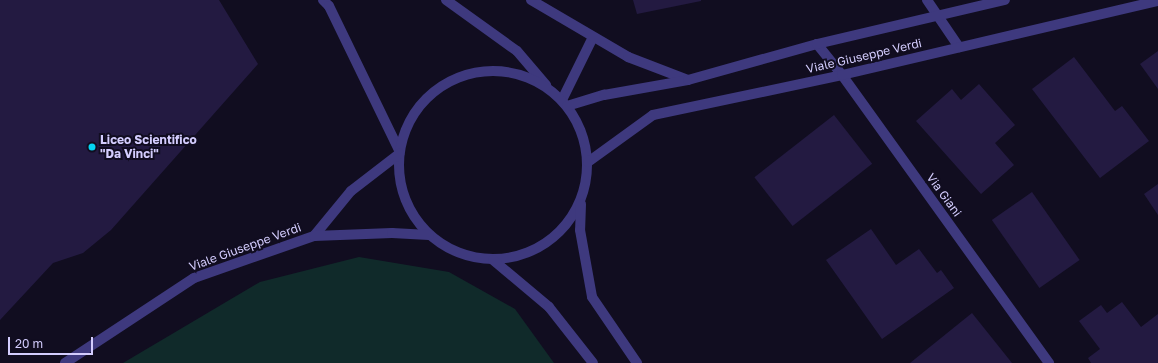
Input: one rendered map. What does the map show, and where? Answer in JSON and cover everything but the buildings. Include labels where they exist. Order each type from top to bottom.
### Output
[{"type":"street","points":[[323,0],[329,6],[399,152]]},
{"type":"street","points":[[446,0],[517,51],[548,88]]},
{"type":"street","points":[[530,0],[628,57],[688,80]]},
{"type":"street","points":[[927,0],[959,47]]},
{"type":"street","name":"Viale Giuseppe Verdi","points":[[564,103],[688,80],[817,44],[1004,0]]},
{"type":"street","name":"Viale Giuseppe Verdi","points":[[588,162],[653,115],[842,75],[1158,1]]},
{"type":"street","points":[[564,103],[593,37]]},
{"type":"street","name":"Via Giani","points":[[817,44],[842,75],[1049,363]]},
{"type":"street","name":"Viale Giuseppe Verdi","points":[[488,70],[519,74],[548,88],[564,103],[581,129],[588,162],[587,182],[581,201],[566,226],[546,244],[521,256],[493,260],[470,257],[456,252],[429,236],[410,212],[400,184],[399,152],[409,120],[429,94],[456,78],[488,70]]},
{"type":"street","name":"Viale Giuseppe Verdi","points":[[314,236],[351,191],[399,152]]},
{"type":"street","points":[[581,201],[580,230],[592,297],[637,363]]},
{"type":"street","name":"Viale Giuseppe Verdi","points":[[65,363],[194,278],[314,236],[392,233],[429,236]]},
{"type":"street","points":[[493,260],[549,307],[593,363]]},
{"type":"green space","points":[[359,257],[449,272],[515,309],[554,363],[123,363],[260,282]]},
{"type":"place","name":"Liceo Scientifico \"Da Vinci\"","points":[[92,147]]}]
